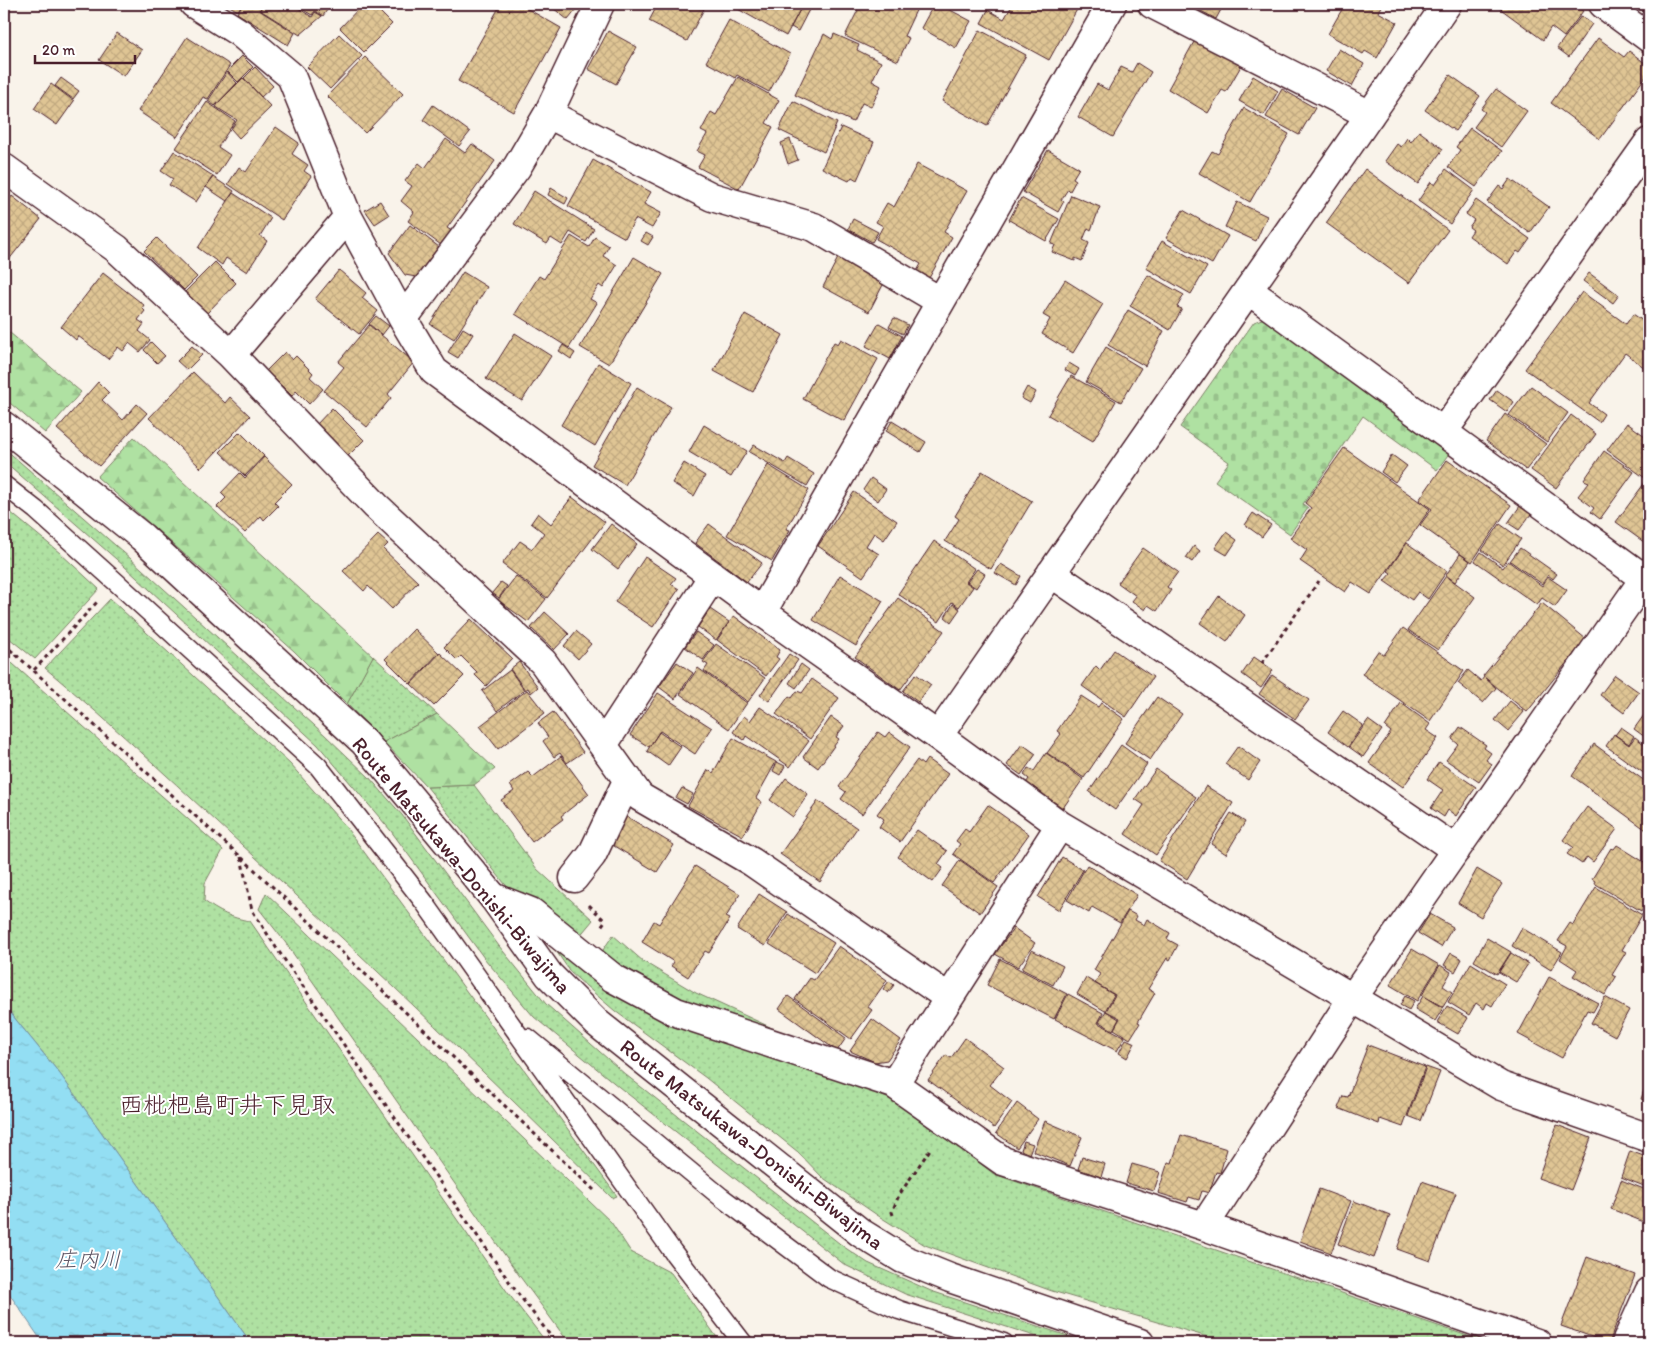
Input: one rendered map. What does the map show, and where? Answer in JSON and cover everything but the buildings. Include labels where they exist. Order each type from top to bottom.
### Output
[{"type":"street","points":[[194,4],[240,33],[291,76],[348,216],[403,319],[434,372],[762,612],[1060,825],[1501,1086],[1649,1138]]},
{"type":"street","points":[[403,319],[517,167],[548,114],[600,4]]},
{"type":"street","points":[[762,612],[1112,4]]},
{"type":"street","points":[[1152,4],[1370,116]]},
{"type":"street","points":[[938,736],[1447,4]]},
{"type":"street","points":[[1603,4],[1649,38]]},
{"type":"street","points":[[548,114],[712,197],[814,227],[940,301]]},
{"type":"street","points":[[1443,432],[1649,142]]},
{"type":"street","points":[[4,168],[117,249],[231,355],[376,506],[543,662],[640,797],[752,862],[949,998]]},
{"type":"street","points":[[231,355],[348,216]]},
{"type":"street","points":[[1204,1226],[1352,999],[1648,578],[1248,290]]},
{"type":"street","name":"Route Matsukawa-Donishi-Biwajima","points":[[4,426],[142,537],[364,742],[493,897],[549,975],[597,1023],[860,1233],[903,1259],[950,1278],[1140,1343]]},
{"type":"street","points":[[1051,573],[1456,850]]},
{"type":"street","points":[[603,745],[713,576]]},
{"type":"street","points":[[574,878],[592,855],[628,779]]},
{"type":"street","points":[[894,1084],[1060,825]]},
{"type":"street","points":[[493,897],[531,912],[613,978],[676,1012],[894,1084],[1003,1161],[1204,1226],[1537,1343]]},
{"type":"street","points":[[1626,1343],[1649,1292]]},
{"type":"lane","points":[[4,485],[36,510],[318,766],[424,902],[673,1252],[743,1343]]},
{"type":"lane","points":[[510,1024],[721,1197],[829,1278],[899,1310],[1004,1343]]},
{"type":"path","points":[[1262,663],[1319,581]]},
{"type":"path","points":[[34,670],[116,582]]},
{"type":"path","points":[[4,644],[241,857],[595,1190]]},
{"type":"path","points":[[241,857],[252,910],[277,949],[513,1287],[556,1343]]},
{"type":"path","points":[[892,1212],[899,1195],[934,1143]]},
{"type":"green space","points":[[1267,317],[1450,452],[1437,470],[1363,416],[1303,504],[1308,508],[1290,534],[1215,481],[1229,462],[1180,427],[1254,322]]},
{"type":"green space","points":[[4,328],[81,392],[45,433],[4,398]]},
{"type":"green space","points":[[134,437],[373,656],[347,704],[294,651],[97,477]]},
{"type":"green space","points":[[4,448],[131,559],[369,777],[402,815],[499,946],[546,1004],[626,1075],[844,1247],[868,1263],[931,1291],[1089,1343],[1056,1343],[905,1294],[845,1265],[619,1087],[534,1017],[484,958],[391,831],[318,745],[124,566],[4,461]]},
{"type":"green space","points":[[4,507],[60,553],[99,589],[35,659],[4,634]]},
{"type":"green space","points":[[110,599],[290,764],[345,826],[617,1196],[612,1198],[390,983],[125,737],[45,668]]},
{"type":"green space","points":[[4,656],[223,850],[205,883],[204,901],[226,914],[250,921],[508,1293],[547,1343],[251,1343],[60,1074],[4,1005]]},
{"type":"green space","points":[[373,656],[437,714],[384,742],[347,704]]},
{"type":"green space","points":[[437,714],[495,769],[474,785],[427,787],[384,742]]},
{"type":"green space","points":[[474,785],[537,869],[593,920],[578,938],[509,889],[427,787]]},
{"type":"green space","points":[[266,893],[611,1222],[631,1252],[671,1273],[721,1343],[569,1343],[521,1278],[285,942],[259,909]]},
{"type":"green space","points":[[613,935],[644,962],[696,993],[770,1027],[769,1030],[678,998],[601,953]]},
{"type":"green space","points":[[548,939],[611,986],[672,1025],[834,1076],[906,1106],[994,1174],[1488,1343],[1228,1343],[1052,1291],[925,1245],[822,1177],[798,1152],[706,1078],[615,1011],[571,973]]},
{"type":"water","name":"庄内川","points":[[4,1005],[60,1074],[251,1343],[43,1343],[4,1286]]},
{"type":"district","name":"西枇杷島町井下見取","points":[[227,1104]]}]
